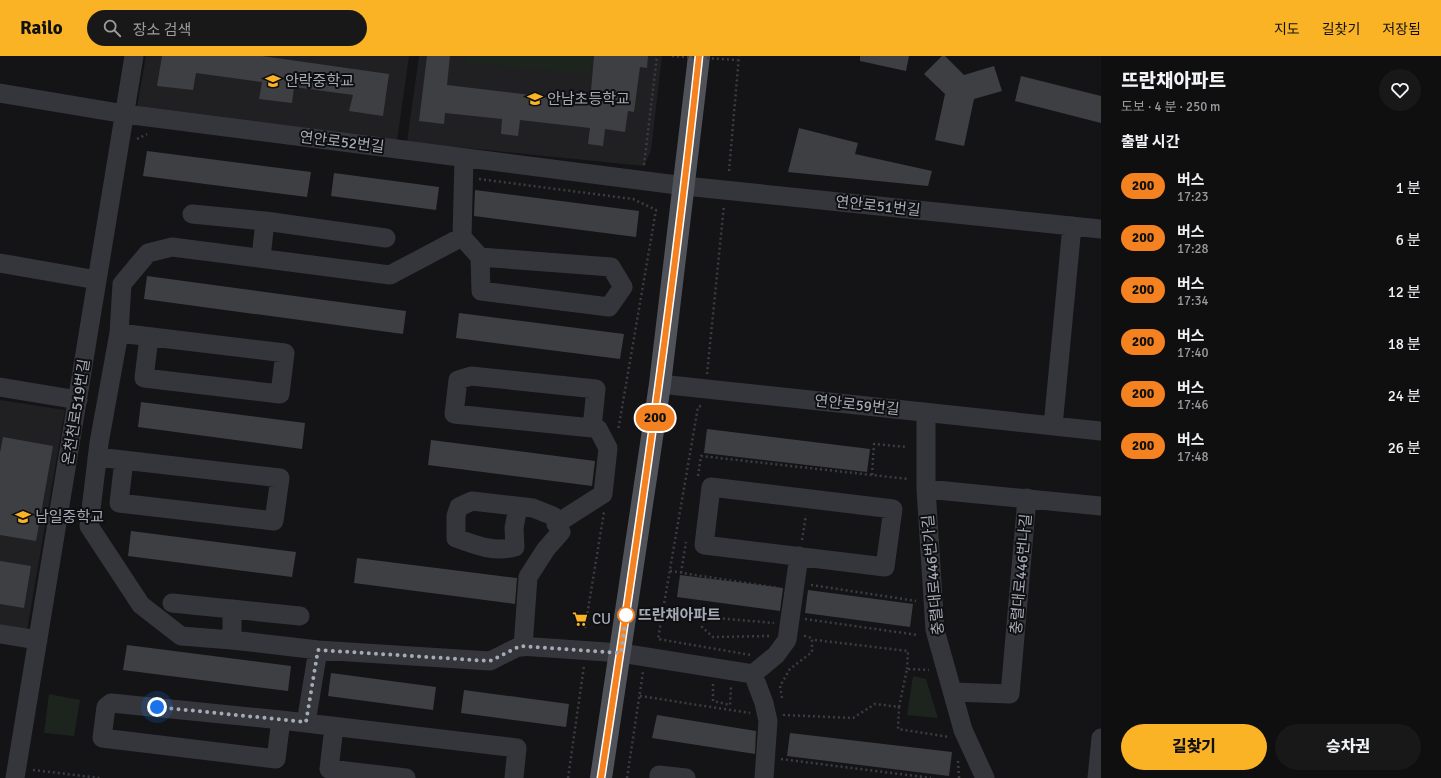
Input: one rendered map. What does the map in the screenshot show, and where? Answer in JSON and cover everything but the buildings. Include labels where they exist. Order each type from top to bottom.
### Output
[{"type":"main road","points":[[601,778],[621,653],[660,384],[685,186],[699,56]]},
{"type":"street","name":"온천천로519번길","points":[[16,773],[134,56]]},
{"type":"street","name":"연안로52번길","points":[[0,93],[125,114],[685,186]]},
{"type":"street","points":[[464,158],[462,237],[480,257],[481,291],[609,307],[623,287],[611,267],[480,257]]},
{"type":"street","name":"연안로51번길","points":[[685,186],[1101,229]]},
{"type":"street","points":[[192,214],[265,221],[386,238]]},
{"type":"street","points":[[261,258],[265,221]]},
{"type":"street","points":[[1053,426],[1072,226]]},
{"type":"street","points":[[462,237],[390,275],[172,247],[148,253],[122,284],[119,333],[97,457],[90,526],[141,605],[181,636],[232,640],[318,650],[490,661],[520,646],[621,653],[753,674],[776,655],[787,640],[799,556]]},
{"type":"street","points":[[0,263],[97,280]]},
{"type":"street","points":[[119,333],[285,353],[280,394],[144,378],[149,337]]},
{"type":"street","points":[[556,524],[603,494],[608,448],[598,429],[454,414],[458,380],[471,376],[596,388],[592,428]]},
{"type":"street","name":"연안로59번길","points":[[660,384],[1101,431]]},
{"type":"street","points":[[0,386],[78,400]]},
{"type":"street","name":"충렬대로446번가길","points":[[926,412],[926,489],[935,630],[963,730],[985,778]]},
{"type":"street","points":[[97,457],[124,460],[280,478],[274,521],[119,503],[124,460]]},
{"type":"street","points":[[711,487],[809,498],[892,509],[884,567],[704,545],[711,487]]},
{"type":"street","name":"충렬대로446번나길","points":[[926,489],[1028,498],[1010,694],[953,692]]},
{"type":"street","points":[[1028,498],[1101,506]]},
{"type":"street","points":[[518,507],[533,508],[553,516],[561,532],[546,548],[528,577],[523,647]]},
{"type":"street","points":[[172,603],[300,616],[232,609],[232,640]]},
{"type":"street","points":[[0,634],[38,640]]},
{"type":"street","points":[[306,722],[318,650]]},
{"type":"street","points":[[753,674],[764,703],[768,721],[764,778]]},
{"type":"street","points":[[281,720],[276,759],[102,738],[106,707],[111,703],[306,722],[334,727],[517,748],[514,778]]},
{"type":"street","points":[[334,727],[329,769],[406,778]]},
{"type":"street","points":[[1097,778],[1101,738]]},
{"type":"street","points":[[659,778],[659,775],[686,778]]},
{"type":"path","points":[[644,166],[657,56]]},
{"type":"path","points":[[672,56],[738,60]]},
{"type":"path","points":[[729,171],[738,56]]},
{"type":"path","points":[[618,434],[656,210],[633,199]]},
{"type":"path","points":[[706,378],[724,203]]},
{"type":"path","points":[[698,407],[658,639],[753,655]]},
{"type":"path","points":[[872,475],[874,444],[907,447]]},
{"type":"path","points":[[799,556],[809,498]]},
{"type":"path","points":[[585,628],[606,504]]},
{"type":"path","points":[[670,571],[785,588]]},
{"type":"path","points":[[807,584],[916,601]]},
{"type":"path","points":[[804,612],[804,625]]},
{"type":"path","points":[[661,620],[704,617],[780,624]]},
{"type":"path","points":[[704,617],[702,627],[713,637],[775,636]]},
{"type":"path","points":[[803,619],[918,635]]},
{"type":"path","points":[[782,700],[780,686],[790,669],[812,652],[812,638],[805,636],[804,630]]},
{"type":"path","points":[[815,640],[908,651],[907,669],[899,707],[898,729],[950,737]]},
{"type":"path","points":[[568,778],[584,664]]},
{"type":"path","points":[[627,778],[644,668]]},
{"type":"path","points":[[907,669],[929,670]]},
{"type":"path","points":[[640,696],[758,714]]},
{"type":"path","points":[[784,715],[853,718],[875,704],[899,707]]},
{"type":"path","points":[[783,708],[784,720]]},
{"type":"path","points":[[782,752],[781,759],[932,778]]},
{"type":"path","points":[[16,773],[100,778]]},
{"type":"shaded area","name":"안락중학교","points":[[146,56],[409,56],[397,141],[137,107]]},
{"type":"shaded area","name":"안남초등학교","points":[[419,56],[662,56],[651,151],[644,166],[407,142]]},
{"type":"shaded area","points":[[467,56],[592,56],[590,75],[467,63]]},
{"type":"shaded area","name":"남일중학교","points":[[0,400],[65,410],[27,630],[0,625]]},
{"type":"shaded area","points":[[913,676],[926,679],[938,718],[907,715]]},
{"type":"shaded area","points":[[49,694],[80,700],[74,736],[44,733]]},
{"type":"bus line","name":"200","points":[[601,778],[621,653],[660,384],[685,186],[699,56]]},
{"type":"place","name":"안락중학교","points":[[273,81]]},
{"type":"place","name":"안남초등학교","points":[[535,99]]},
{"type":"place","name":"남일중학교","points":[[23,517]]},
{"type":"place","name":"뜨란채아파트","points":[[626,615]]},
{"type":"place","name":"CU","points":[[580,619]]},
{"type":"route","points":[[157,707],[306,722],[318,650],[490,661],[520,646],[621,653],[626,615]]}]
